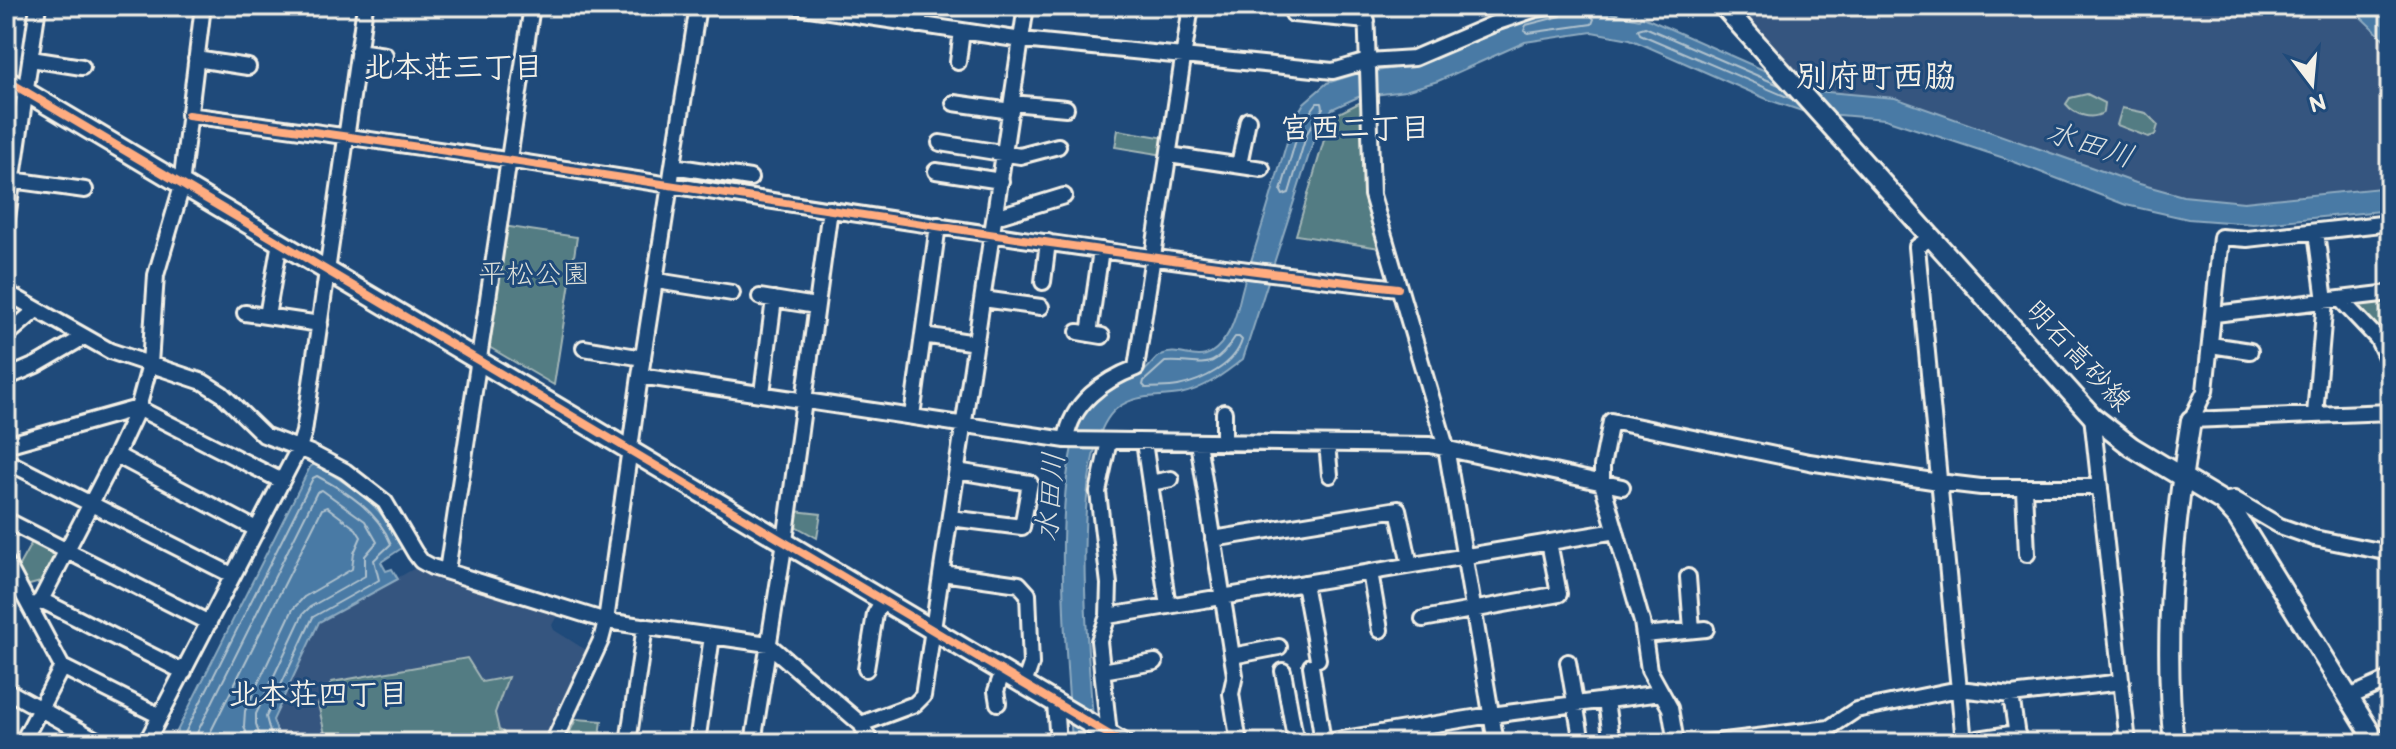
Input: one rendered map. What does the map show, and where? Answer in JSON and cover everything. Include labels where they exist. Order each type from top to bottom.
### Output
[{"type":"street","points":[[6,225],[38,6]]},
{"type":"street","points":[[36,604],[91,505],[138,408],[150,364],[156,275],[181,185],[203,6]]},
{"type":"street","points":[[146,743],[299,448],[304,432],[365,6]]},
{"type":"street","points":[[447,571],[532,6]]},
{"type":"street","points":[[553,743],[601,640],[606,621],[640,376],[698,6]]},
{"type":"street","points":[[796,6],[859,11],[918,25],[1022,40],[1333,71],[1368,61],[1414,58],[1498,22],[1536,9],[1556,6]]},
{"type":"street","points":[[918,25],[921,6]]},
{"type":"street","points":[[861,724],[920,701],[923,696],[1026,6]]},
{"type":"street","points":[[1066,440],[1072,420],[1096,388],[1113,376],[1136,368],[1191,6]]},
{"type":"street","name":"明石高砂線","points":[[1723,6],[2092,416],[2114,435],[2222,501],[2250,534],[2377,743]]},
{"type":"street","points":[[1293,14],[1366,13],[1372,195],[1446,447],[1496,743]]},
{"type":"street","points":[[958,62],[962,31]]},
{"type":"street","points":[[358,51],[385,55]]},
{"type":"street","points":[[31,59],[82,67]]},
{"type":"street","points":[[196,59],[248,67]]},
{"type":"street","points":[[6,80],[1116,739]]},
{"type":"street","points":[[954,103],[1066,108]]},
{"type":"street","points":[[188,115],[345,135],[1101,250],[1277,275],[1398,288]]},
{"type":"street","points":[[1239,165],[1248,120]]},
{"type":"street","points":[[940,143],[1020,156],[1058,146]]},
{"type":"street","points":[[1169,155],[1262,169]]},
{"type":"street","points":[[673,166],[750,178]]},
{"type":"street","points":[[936,171],[1001,181]]},
{"type":"street","points":[[11,177],[85,190]]},
{"type":"street","points":[[995,214],[1002,215],[1064,196]]},
{"type":"street","points":[[753,743],[785,541],[830,209]]},
{"type":"street","points":[[2174,743],[2169,678],[2182,477],[2191,420],[2205,391],[2221,237],[2247,239],[2390,223]]},
{"type":"street","points":[[912,416],[938,225]]},
{"type":"street","points":[[2315,414],[2332,300],[2316,232]]},
{"type":"street","points":[[1931,237],[1917,247],[1959,689],[1971,741],[2017,738],[2011,695]]},
{"type":"street","points":[[267,316],[280,242]]},
{"type":"street","points":[[1043,282],[1048,242]]},
{"type":"street","points":[[1090,334],[1101,250]]},
{"type":"street","points":[[657,281],[732,293]]},
{"type":"street","points":[[6,292],[110,351],[203,382],[222,394],[264,435],[345,471],[385,502],[421,561],[606,621],[768,644],[861,724],[871,743]]},
{"type":"street","points":[[2215,314],[2390,293]]},
{"type":"street","points":[[762,393],[767,298],[816,306]]},
{"type":"street","points":[[983,299],[1041,307]]},
{"type":"street","points":[[2332,300],[2377,338],[2390,365]]},
{"type":"street","points":[[6,336],[36,310]]},
{"type":"street","points":[[245,313],[320,324]]},
{"type":"street","points":[[923,335],[976,343]]},
{"type":"street","points":[[6,378],[36,365],[84,337]]},
{"type":"street","points":[[2211,345],[2250,351]]},
{"type":"street","points":[[584,348],[643,358]]},
{"type":"street","points":[[640,376],[1066,440],[1446,447],[1622,487]]},
{"type":"street","points":[[6,445],[138,408],[280,480]]},
{"type":"street","points":[[1224,412],[1224,443]]},
{"type":"street","points":[[2191,420],[2390,412]]},
{"type":"street","points":[[2092,416],[2128,743]]},
{"type":"street","points":[[1676,743],[1670,708],[1649,670],[1644,635],[1602,483],[1602,466],[1611,421],[1809,462],[1939,482],[2024,489],[2100,487]]},
{"type":"street","points":[[1109,441],[1098,492],[1109,584],[1108,616],[1099,641],[1116,739]]},
{"type":"street","points":[[1144,442],[1168,606]]},
{"type":"street","points":[[1198,442],[1235,675],[1231,694],[1239,743]]},
{"type":"street","points":[[1327,444],[1330,475]]},
{"type":"street","points":[[116,455],[256,529]]},
{"type":"street","points":[[6,461],[232,575]]},
{"type":"street","points":[[950,518],[1022,527],[1030,483],[957,471]]},
{"type":"street","points":[[1150,483],[1171,479]]},
{"type":"street","points":[[2024,489],[2033,538],[2027,554]]},
{"type":"street","points":[[2222,501],[2234,499],[2280,526],[2314,538],[2390,553]]},
{"type":"street","points":[[1213,539],[1398,509],[1410,565]]},
{"type":"street","points":[[6,520],[209,623]]},
{"type":"street","points":[[1108,616],[1616,531]]},
{"type":"street","points":[[1423,619],[1559,594],[1549,542]]},
{"type":"street","points":[[6,562],[36,604],[62,667],[160,716]]},
{"type":"street","points":[[1370,572],[1380,630]]},
{"type":"street","points":[[942,573],[1019,584],[1028,594],[1031,664],[1024,684]]},
{"type":"street","points":[[1644,635],[1699,630],[1683,593],[1688,577]]},
{"type":"street","points":[[1304,583],[1315,662],[1321,743],[1491,715],[1661,693]]},
{"type":"street","points":[[866,669],[875,614],[883,600]]},
{"type":"street","points":[[36,604],[184,672]]},
{"type":"street","points":[[628,743],[645,626]]},
{"type":"street","points":[[1030,629],[1046,627]]},
{"type":"street","points":[[697,743],[712,636]]},
{"type":"street","points":[[1232,656],[1279,647]]},
{"type":"street","points":[[1102,671],[1155,662]]},
{"type":"street","points":[[1568,662],[1582,743]]},
{"type":"street","points":[[22,743],[62,667]]},
{"type":"street","points":[[998,703],[996,691],[1003,671]]},
{"type":"street","points":[[1283,671],[1296,743]]},
{"type":"street","points":[[2349,697],[2390,679]]},
{"type":"street","points":[[1708,743],[1829,728],[1856,710],[1959,689],[2011,695],[2122,682]]},
{"type":"street","points":[[6,690],[102,743]]},
{"type":"street","points":[[1606,701],[1612,743]]},
{"type":"street","points":[[1055,703],[1058,743]]},
{"type":"shaded area","points":[[1736,6],[2349,6],[2390,45],[2390,187],[2244,202],[2183,196],[2136,183],[1895,98],[1816,91]]},
{"type":"shaded area","points":[[417,567],[560,611],[552,625],[554,630],[589,652],[545,743],[281,743],[273,720],[319,622]]},
{"type":"green space","points":[[2087,94],[2105,103],[2104,112],[2084,116],[2066,104],[2070,98]]},
{"type":"green space","points":[[1361,102],[1363,185],[1380,248],[1296,235],[1324,140],[1339,113]]},
{"type":"green space","points":[[2122,108],[2146,113],[2158,125],[2155,135],[2148,137],[2117,125]]},
{"type":"green space","points":[[1118,130],[1166,138],[1164,155],[1115,147]]},
{"type":"green space","name":"平松公園","points":[[503,226],[577,237],[554,385],[489,347]]},
{"type":"green space","points":[[2390,298],[2390,357],[2349,303]]},
{"type":"green space","points":[[794,511],[821,514],[817,538],[792,524]]},
{"type":"green space","points":[[33,540],[53,550],[57,557],[44,581],[26,586],[17,569]]},
{"type":"green space","points":[[467,658],[482,682],[508,677],[495,713],[499,730],[503,732],[497,743],[327,743],[318,704],[332,682]]},
{"type":"green space","points":[[576,719],[602,721],[599,743],[567,738]]},
{"type":"water","points":[[2349,6],[2390,6],[2390,45]]},
{"type":"water","points":[[1593,9],[1639,19],[1641,16],[1816,91],[1895,98],[2136,183],[2183,196],[2244,202],[2390,187],[2390,210],[2253,224],[2188,219],[2126,205],[2004,158],[1885,119],[1805,112],[1769,100],[1630,39],[1592,32],[1525,42],[1438,81],[1405,91],[1358,97],[1332,109],[1315,136],[1243,359],[1197,389],[1131,400],[1116,409],[1100,433],[1090,470],[1084,567],[1095,743],[1072,743],[1064,611],[1065,498],[1072,449],[1084,411],[1104,389],[1139,375],[1161,355],[1209,354],[1226,337],[1235,317],[1293,122],[1304,103],[1327,83],[1356,74],[1416,65],[1515,20],[1549,10]]},
{"type":"water","points":[[315,464],[355,489],[385,519],[402,548],[381,562],[386,571],[392,569],[398,579],[319,622],[273,720],[281,743],[171,743],[310,467]]},
{"type":"cycle path","points":[[6,80],[1123,743]]},
{"type":"cycle path","points":[[188,115],[1095,249],[1398,288]]},
{"type":"district","name":"北本荘三丁目","points":[[453,68]]},
{"type":"district","name":"別府町西脇","points":[[1876,77]]},
{"type":"district","name":"宮西二丁目","points":[[1355,129]]},
{"type":"district","name":"北本荘四丁目","points":[[318,695]]},
{"type":"water label","name":"水田川","points":[[2090,145]]},
{"type":"water label","name":"水田川","points":[[1051,497]]}]
